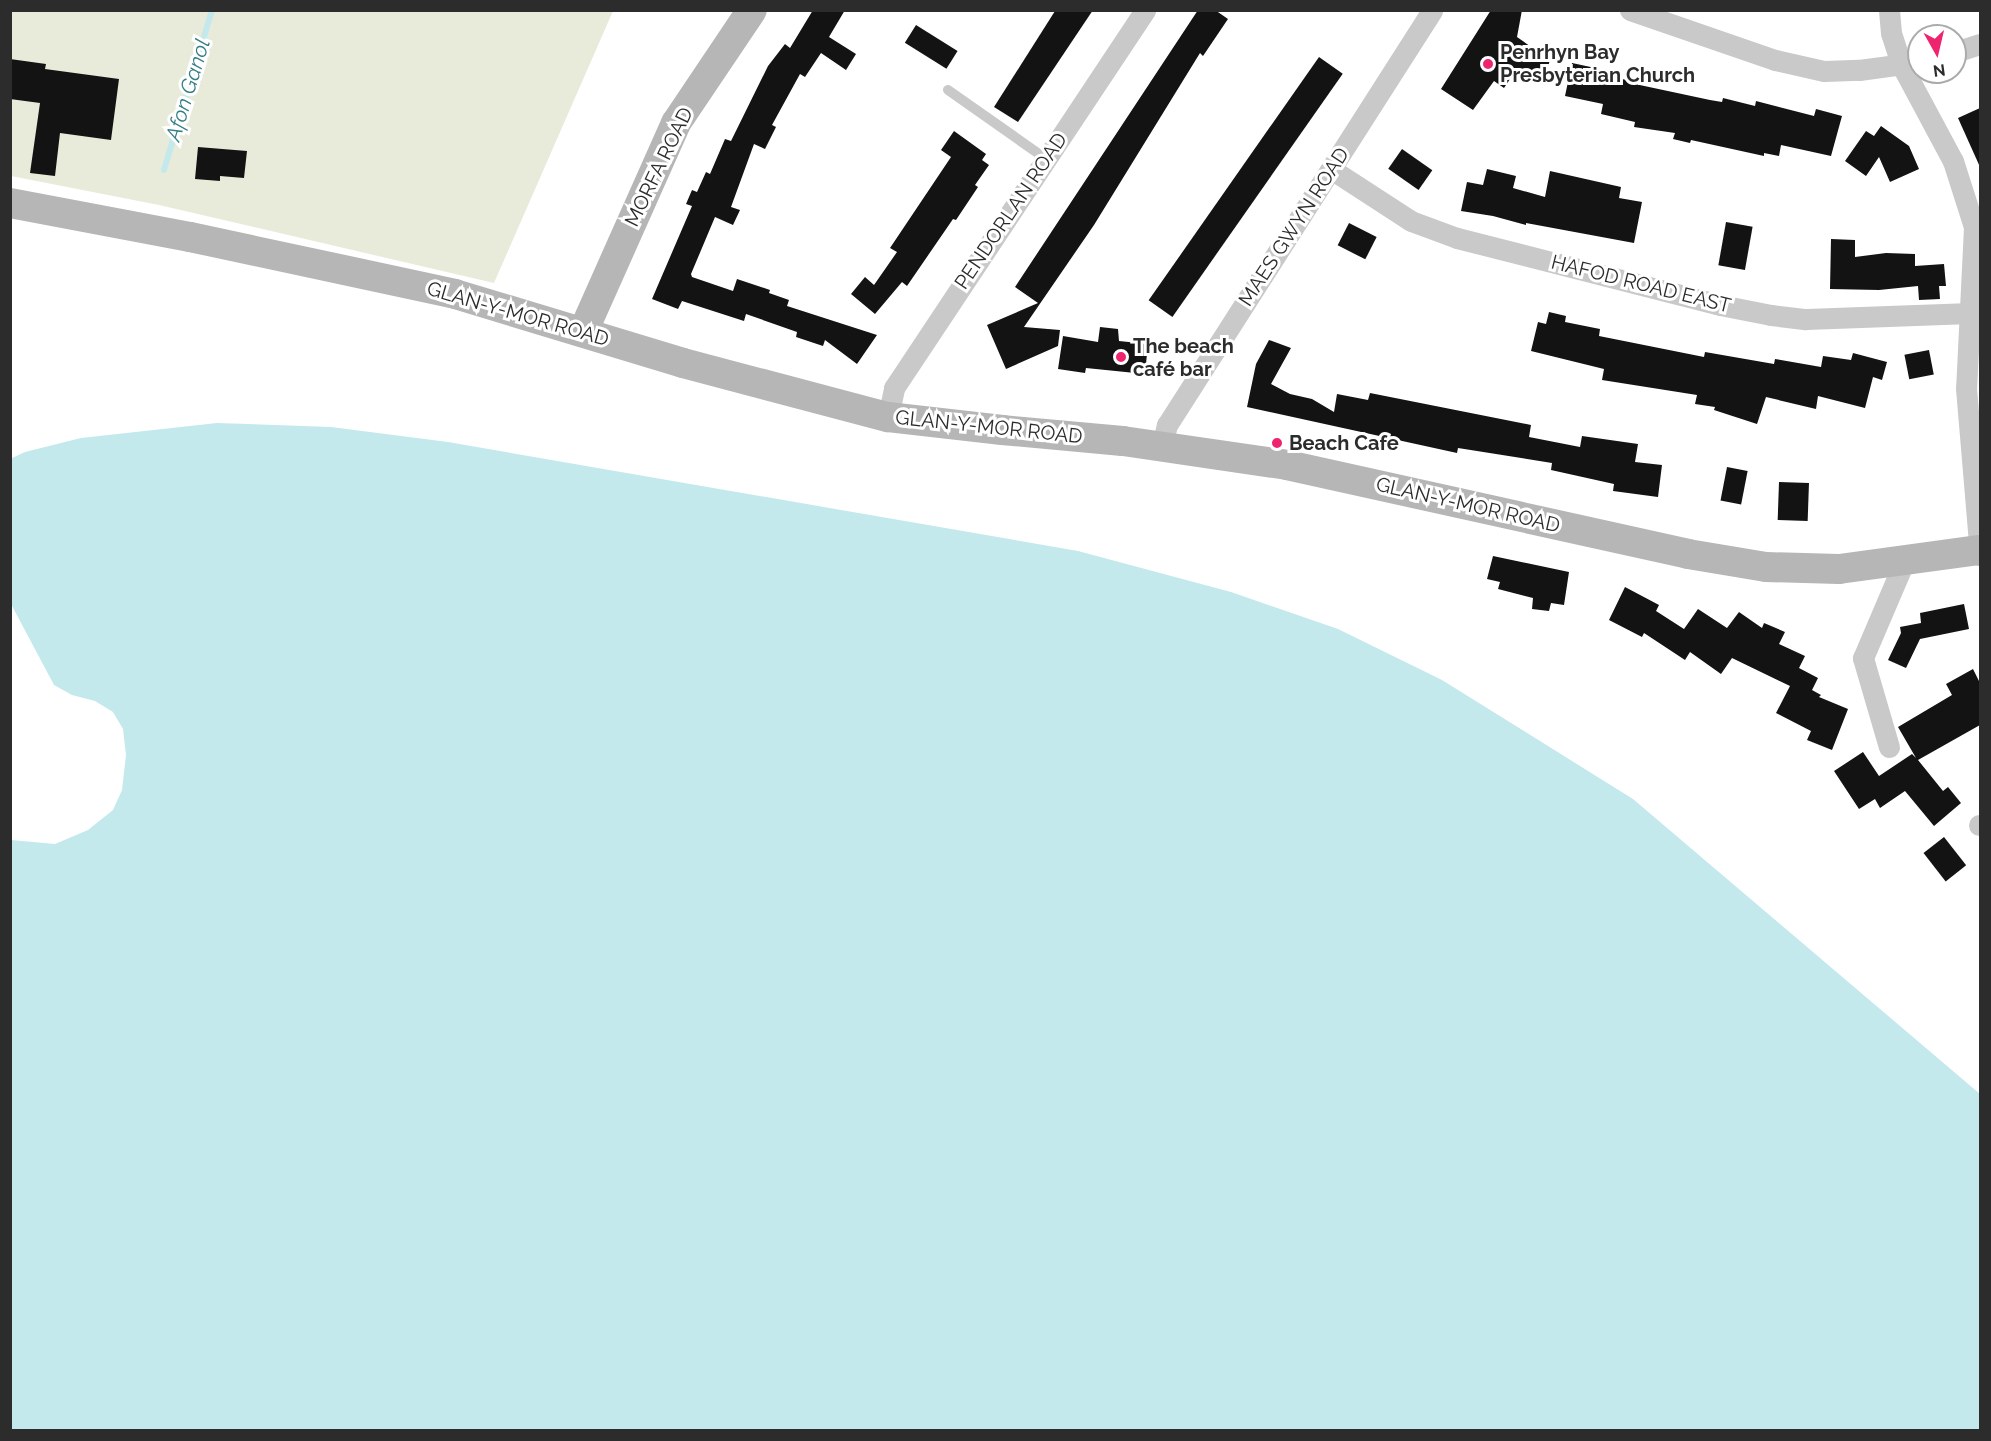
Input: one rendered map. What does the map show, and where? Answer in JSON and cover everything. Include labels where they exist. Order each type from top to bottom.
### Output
[{"type":"street","name":"MORFA ROAD","points":[[583,332],[676,123],[752,10]]},
{"type":"street","name":"PENDORLAN ROAD","points":[[888,417],[894,388],[1145,10]]},
{"type":"street","name":"MAES GWYN ROAD","points":[[1162,446],[1167,425],[1432,10]]},
{"type":"street","points":[[1630,10],[1775,60],[1824,71],[1907,64]]},
{"type":"street","points":[[1889,10],[1891,33],[1907,58]]},
{"type":"street","points":[[1920,84],[1953,161],[1974,227],[1974,309],[1966,388],[1980,552]]},
{"type":"street","name":"HAFOD ROAD EAST","points":[[1331,169],[1411,220],[1457,238],[1720,305],[1806,319],[1974,309]]},
{"type":"street","name":"GLAN-Y-MOR ROAD","points":[[10,203],[190,237],[455,294],[683,363],[888,417],[1162,446],[1287,465],[1688,554],[1766,567],[1839,568],[1980,552]]},
{"type":"street","points":[[1888,747],[1863,658],[1904,562]]},
{"type":"lane","points":[[948,90],[1046,159]]},
{"type":"green space","points":[[10,11],[613,11],[494,283],[159,205],[11,176]]},
{"type":"water","points":[[217,423],[331,427],[448,442],[1078,551],[1231,592],[1338,629],[1442,680],[1633,799],[1980,1094],[1980,1430],[11,1430],[11,696],[27,713],[11,654],[10,459],[25,452],[81,438]]},
{"type":"pier","points":[[11,604],[54,685],[72,695],[95,701],[113,712],[123,729],[126,755],[122,790],[113,810],[88,830],[55,844],[11,840],[10,693],[23,705],[10,663]]},
{"type":"building","points":[[813,10],[845,10],[829,37],[856,54],[846,70],[821,53],[805,77],[800,74],[772,125],[776,127],[765,149],[754,144],[731,207],[740,210],[733,225],[715,217],[691,274],[692,277],[733,291],[737,279],[770,290],[769,293],[789,300],[787,306],[877,335],[857,364],[825,340],[823,346],[796,337],[797,332],[746,314],[744,321],[682,301],[678,309],[652,299],[692,206],[686,204],[692,190],[697,192],[706,172],[710,174],[725,139],[731,141],[768,66],[785,44],[790,48]]},
{"type":"building","points":[[1093,10],[1018,122],[994,107],[1055,11]]},
{"type":"building","points":[[1198,10],[1215,10],[1228,19],[1203,56],[1200,53],[1094,225],[1024,327],[1060,330],[1058,346],[1006,369],[987,325],[1038,303],[1015,287]]},
{"type":"building","name":"Penrhyn Bay Presbyterian Church","points":[[1491,10],[1522,10],[1517,37],[1550,60],[1544,80],[1516,70],[1504,88],[1494,81],[1473,110],[1441,89]]},
{"type":"building","points":[[916,25],[958,51],[946,69],[905,43]]},
{"type":"building","points":[[1319,57],[1343,74],[1172,317],[1149,300]]},
{"type":"building","points":[[10,59],[46,64],[45,69],[119,79],[111,140],[60,133],[55,176],[30,173],[40,103],[10,99]]},
{"type":"building","points":[[1572,63],[1600,69],[1599,74],[1636,82],[1635,84],[1710,100],[1722,102],[1723,98],[1755,106],[1756,101],[1814,116],[1816,109],[1842,116],[1831,156],[1781,145],[1779,156],[1764,153],[1764,156],[1691,140],[1690,143],[1673,139],[1675,133],[1634,127],[1635,122],[1601,114],[1603,104],[1565,96]]},
{"type":"building","points":[[1980,108],[1980,167],[1958,118]]},
{"type":"building","points":[[1881,126],[1909,146],[1919,169],[1890,182],[1879,157],[1866,176],[1845,161],[1866,131],[1874,136]]},
{"type":"building","points":[[954,131],[986,154],[982,160],[989,165],[975,185],[978,187],[956,220],[953,219],[907,286],[902,282],[875,314],[851,294],[865,277],[874,285],[897,252],[890,248],[951,157],[941,150]]},
{"type":"building","points":[[198,147],[247,151],[244,178],[220,176],[220,181],[195,179]]},
{"type":"building","points":[[1402,149],[1432,170],[1419,190],[1388,169]]},
{"type":"building","points":[[1487,169],[1516,176],[1513,188],[1545,197],[1550,171],[1621,187],[1619,198],[1642,202],[1634,243],[1526,223],[1526,225],[1493,216],[1461,211],[1467,182],[1483,185]]},
{"type":"building","points":[[1726,222],[1753,227],[1745,270],[1718,265]]},
{"type":"building","points":[[1349,223],[1377,237],[1365,259],[1338,245]]},
{"type":"building","points":[[1831,239],[1855,240],[1855,257],[1886,253],[1915,254],[1915,266],[1944,264],[1946,286],[1939,286],[1940,299],[1919,300],[1918,286],[1879,290],[1830,289]]},
{"type":"building","points":[[1549,312],[1566,316],[1565,322],[1600,329],[1599,336],[1704,357],[1705,352],[1774,364],[1775,359],[1821,367],[1823,356],[1851,360],[1853,353],[1887,362],[1882,380],[1873,377],[1865,408],[1818,396],[1816,409],[1766,397],[1757,424],[1714,410],[1715,407],[1695,404],[1697,395],[1602,380],[1604,369],[1531,351],[1538,322],[1546,324]]},
{"type":"building","name":"The beach café bar","points":[[1100,327],[1118,329],[1119,341],[1148,344],[1145,374],[1086,368],[1085,373],[1058,369],[1063,336],[1098,342]]},
{"type":"building","points":[[1269,340],[1291,348],[1271,384],[1290,394],[1312,399],[1334,412],[1337,394],[1368,400],[1370,393],[1531,425],[1529,437],[1580,447],[1582,436],[1638,444],[1635,462],[1662,465],[1658,497],[1613,491],[1614,484],[1551,470],[1552,463],[1458,448],[1457,453],[1247,407],[1256,364]]},
{"type":"building","points":[[1929,350],[1934,375],[1909,379],[1904,355]]},
{"type":"building","points":[[1727,467],[1748,471],[1741,504],[1721,500]]},
{"type":"building","points":[[1779,482],[1809,483],[1808,521],[1778,520]]},
{"type":"building","points":[[1493,556],[1569,572],[1564,605],[1551,603],[1549,611],[1532,609],[1533,598],[1498,589],[1500,582],[1487,579]]},
{"type":"building","points":[[1625,587],[1659,605],[1656,611],[1684,629],[1698,609],[1727,628],[1739,612],[1762,628],[1764,623],[1785,632],[1779,644],[1805,656],[1799,668],[1818,678],[1812,690],[1821,695],[1819,697],[1848,709],[1832,750],[1807,740],[1811,731],[1776,713],[1790,686],[1732,658],[1721,674],[1690,652],[1685,660],[1644,633],[1642,637],[1609,620]]},
{"type":"building","points":[[1964,604],[1969,629],[1920,639],[1906,668],[1888,660],[1901,633],[1900,627],[1921,623],[1920,613]]},
{"type":"building","points":[[1973,669],[1980,683],[1980,725],[1918,760],[1943,791],[1948,787],[1961,803],[1934,826],[1905,791],[1880,808],[1875,799],[1859,809],[1834,771],[1863,752],[1879,776],[1912,754],[1916,758],[1898,727],[1952,695],[1946,684]]},
{"type":"building","points":[[1944,837],[1966,865],[1946,881],[1924,853]]},
{"type":"waterway","name":"Afon Ganol","points":[[164,170],[212,10]]},
{"type":"place","name":"Penrhyn Bay Presbyterian Church","points":[[1488,64]]},
{"type":"place","name":"The beach café bar","points":[[1121,357]]},
{"type":"place","name":"Beach Cafe","points":[[1277,443]]}]
